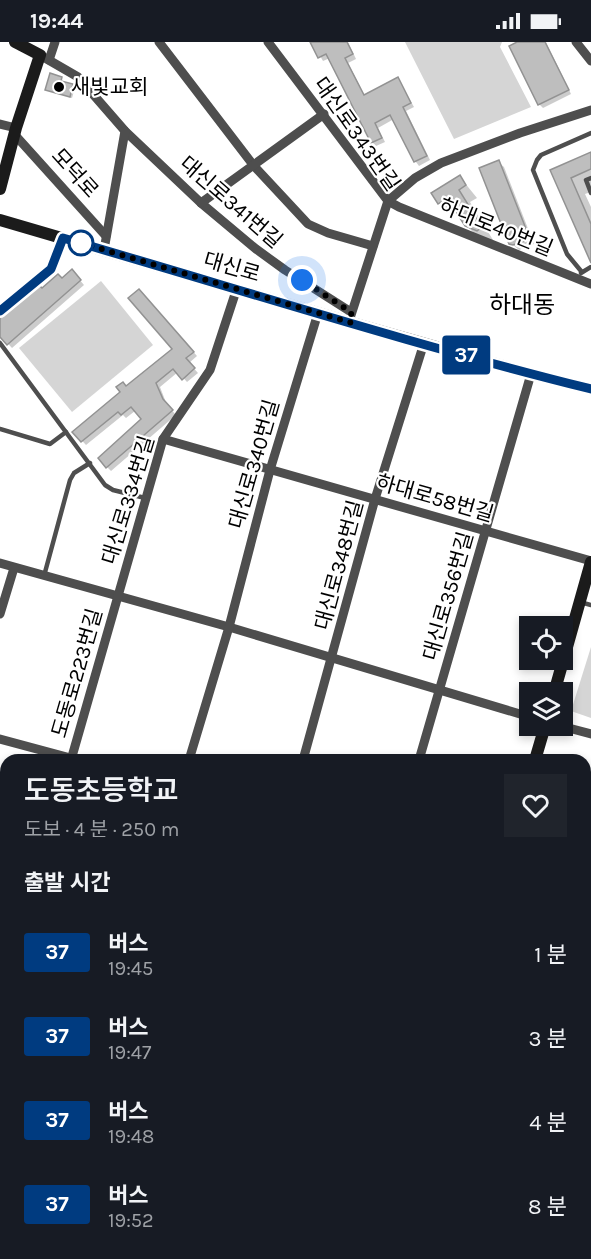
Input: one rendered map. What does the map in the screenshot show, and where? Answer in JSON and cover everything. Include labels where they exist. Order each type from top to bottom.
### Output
[{"type":"street","points":[[15,42],[45,58]]},
{"type":"street","points":[[0,189],[16,131],[45,58],[55,42]]},
{"type":"street","points":[[159,42],[254,166],[308,224],[328,233],[373,246]]},
{"type":"street","name":"대신로343번길","points":[[268,42],[388,201],[351,317]]},
{"type":"street","points":[[576,42],[591,61]]},
{"type":"street","name":"대신로341번길","points":[[45,58],[78,77],[125,131],[201,203],[256,249],[351,317]]},
{"type":"street","points":[[388,201],[415,178],[441,163],[520,133],[591,110]]},
{"type":"street","points":[[201,203],[324,114]]},
{"type":"street","points":[[0,123],[16,131]]},
{"type":"street","name":"모덕로","points":[[16,131],[106,236]]},
{"type":"street","points":[[104,250],[125,131]]},
{"type":"street","name":"하대로40번길","points":[[388,201],[486,243],[580,275],[591,284]]},
{"type":"street","name":"대신로","points":[[0,220],[318,313],[351,317],[424,343],[591,389]]},
{"type":"street","name":"대신로334번길","points":[[117,596],[163,439],[210,370],[237,288]]},
{"type":"street","name":"대신로340번길","points":[[191,754],[229,627],[270,470],[318,313]]},
{"type":"street","name":"대신로348번길","points":[[305,754],[375,499],[424,343]]},
{"type":"street","name":"대신로356번길","points":[[421,754],[531,374]]},
{"type":"street","name":"하대로58번길","points":[[163,439],[591,562]]},
{"type":"street","points":[[558,682],[585,604],[591,562]]},
{"type":"street","points":[[0,563],[229,627],[519,714]]},
{"type":"street","points":[[0,614],[14,568]]},
{"type":"street","name":"도동로223번길","points":[[76,754],[117,596]]},
{"type":"street","points":[[573,729],[591,734]]},
{"type":"street","points":[[537,754],[542,736]]},
{"type":"street","points":[[0,739],[53,754]]},
{"type":"lane","points":[[591,133],[541,155],[534,164],[533,170],[567,254],[580,275],[591,267]]},
{"type":"lane","points":[[591,178],[586,180],[591,193]]},
{"type":"lane","points":[[0,311],[51,269],[63,238]]},
{"type":"lane","points":[[0,343],[105,485],[113,490],[145,498]]},
{"type":"lane","points":[[0,429],[50,444],[66,432]]},
{"type":"lane","points":[[44,576],[70,480],[74,473],[90,463]]},
{"type":"shaded area","points":[[405,42],[502,42],[500,47],[531,107],[454,139]]},
{"type":"shaded area","points":[[101,281],[153,345],[72,412],[19,348]]},
{"type":"shaded area","points":[[591,647],[591,718],[573,712],[573,705]]},
{"type":"building","points":[[310,42],[347,42],[353,54],[345,58],[364,95],[398,77],[411,103],[403,107],[427,156],[414,162],[390,115],[375,123],[382,138],[371,143],[326,54],[318,58]]},
{"type":"building","points":[[517,42],[545,42],[569,90],[538,105],[509,46]]},
{"type":"building","name":"새빛교회","points":[[50,73],[62,77],[61,81],[73,84],[70,97],[45,90]]},
{"type":"building","points":[[591,152],[591,169],[571,178],[591,224],[591,263],[550,170]]},
{"type":"building","points":[[499,160],[530,239],[513,245],[509,244],[479,168]]},
{"type":"building","points":[[460,175],[466,185],[459,190],[482,227],[477,231],[465,226],[447,198],[438,204],[431,193]]},
{"type":"building","points":[[72,269],[81,280],[7,345],[0,337],[0,317],[39,285],[42,288],[58,274],[62,278]]},
{"type":"building","points":[[139,289],[194,352],[186,358],[195,368],[182,380],[173,369],[156,383],[163,399],[173,410],[106,468],[98,458],[141,419],[131,407],[121,415],[118,412],[81,442],[72,432],[120,392],[116,387],[123,382],[126,386],[172,349],[128,298]]},
{"type":"bus line","name":"37","points":[[0,311],[51,269],[63,238],[352,323],[591,389]]},
{"type":"place","name":"새빛교회","points":[[59,87]]},
{"type":"district","name":"하대동","points":[[522,305]]},
{"type":"route","points":[[81,243],[352,323],[351,312],[302,280]]}]
